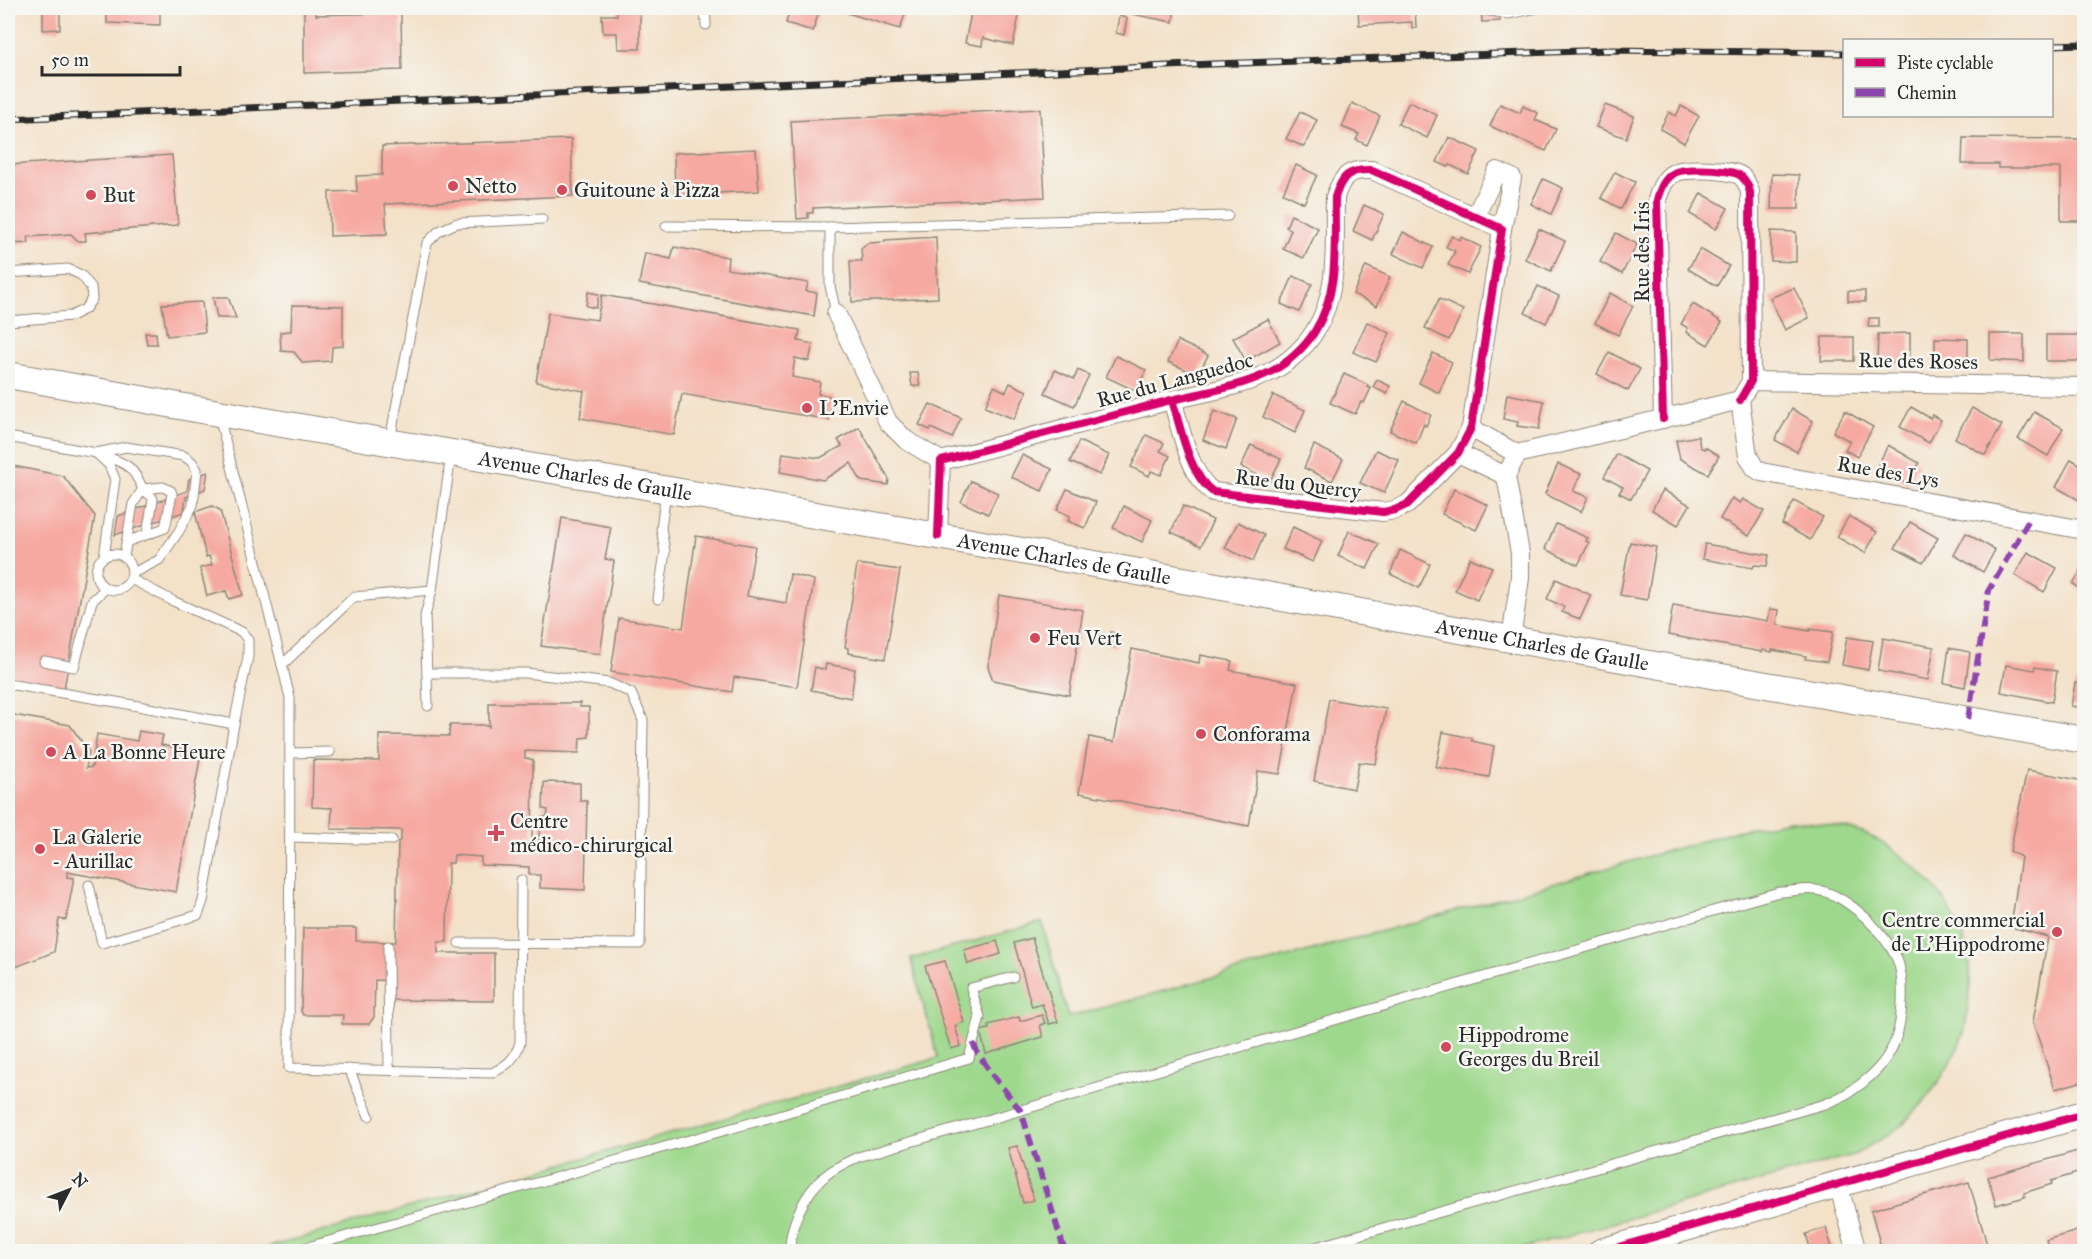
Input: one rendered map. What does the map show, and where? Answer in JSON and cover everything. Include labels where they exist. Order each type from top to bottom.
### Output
[{"type":"main road","name":"Avenue Charles de Gaulle","points":[[8,375],[938,536],[2085,740]]},
{"type":"main road","points":[[1601,1251],[2085,1114]]},
{"type":"street","name":"Rue du Languedoc","points":[[941,461],[1249,380],[1273,371],[1296,353],[1314,333],[1326,310],[1333,288],[1335,198],[1340,184],[1347,175],[1359,169],[1372,170],[1502,229]]},
{"type":"street","name":"Rue des Iris","points":[[1664,419],[1658,200],[1660,189],[1673,173],[1683,170],[1733,172],[1747,183],[1750,192],[1751,381]]},
{"type":"street","points":[[1475,217],[1497,171],[1512,178],[1471,428],[1458,453],[1506,476]]},
{"type":"street","points":[[836,313],[888,422],[906,440],[941,461],[938,536]]},
{"type":"street","points":[[1471,428],[1517,454],[1740,400],[1751,381]]},
{"type":"street","name":"Rue des Roses","points":[[1751,381],[2085,387]]},
{"type":"street","name":"Rue du Quercy","points":[[1172,400],[1196,473],[1204,485],[1213,492],[1383,512],[1408,504],[1458,453]]},
{"type":"street","name":"Rue des Lys","points":[[1740,400],[1748,456],[1755,468],[1761,472],[2085,530]]},
{"type":"street","points":[[1511,639],[1520,578],[1520,553],[1506,476],[1517,454]]},
{"type":"street","points":[[1838,1184],[1857,1251]]},
{"type":"lane","points":[[705,8],[706,25]]},
{"type":"lane","points":[[1475,8],[1508,14],[1537,8]]},
{"type":"lane","points":[[666,226],[830,227],[1228,216]]},
{"type":"lane","points":[[390,442],[427,243],[439,231],[457,223],[542,219]]},
{"type":"lane","points":[[830,227],[830,286],[836,313]]},
{"type":"lane","points":[[8,273],[68,269],[81,275],[91,287],[92,299],[86,309],[71,316],[8,321]]},
{"type":"lane","points":[[218,413],[290,698],[289,1068],[492,1073],[506,1066],[514,1058],[520,1043],[521,880]]},
{"type":"lane","points":[[8,437],[96,453],[126,464],[136,474],[143,489],[153,500],[147,534]]},
{"type":"lane","points":[[89,885],[102,943],[198,915],[203,901],[248,657],[248,640],[242,632],[173,601],[132,576],[130,564],[124,556],[114,554],[104,557],[96,573],[98,579],[111,590],[123,589],[132,576],[159,560],[193,505],[197,470],[184,456],[126,447],[96,453]]},
{"type":"lane","points":[[96,453],[109,465],[115,479],[104,557]]},
{"type":"lane","points":[[428,706],[425,616],[432,590],[452,453]]},
{"type":"lane","points":[[126,542],[165,528],[171,490],[163,487],[143,489]]},
{"type":"lane","points":[[124,556],[133,504],[143,489]]},
{"type":"lane","points":[[658,599],[665,552],[661,528],[666,490]]},
{"type":"lane","points":[[44,661],[74,667],[92,601],[106,588]]},
{"type":"lane","points":[[282,665],[354,597],[432,590]]},
{"type":"lane","points":[[427,673],[526,673],[609,683],[631,693],[643,720],[640,944],[459,943]]},
{"type":"lane","points":[[8,684],[79,693],[234,724]]},
{"type":"lane","points":[[290,753],[330,752]]},
{"type":"lane","points":[[290,837],[392,840]]},
{"type":"lane","points":[[790,1251],[789,1239],[797,1216],[809,1194],[825,1176],[843,1163],[858,1157],[1779,892],[1816,890],[1836,897],[1857,910],[1881,932],[1897,960],[1903,996],[1898,1027],[1891,1050],[1869,1078],[1845,1096],[1826,1104],[1298,1251]]},
{"type":"lane","points":[[388,946],[389,1070]]},
{"type":"lane","points":[[290,1251],[779,1115],[969,1058],[980,1017],[971,988],[1013,977]]},
{"type":"lane","points":[[349,1069],[369,1116]]},
{"type":"green space","name":"Hippodrome Georges du Breil","points":[[1790,821],[1840,827],[1873,837],[1916,868],[1946,903],[1957,922],[1965,944],[1970,989],[1964,1032],[1944,1074],[1926,1099],[1905,1121],[1856,1154],[1514,1251],[251,1252],[938,1058],[911,959],[1042,922],[1068,1017],[1510,896],[1740,830]]},
{"type":"building","points":[[43,8],[60,8],[60,29],[43,30]]},
{"type":"building","points":[[107,8],[160,8],[160,25],[107,23]]},
{"type":"building","points":[[304,8],[316,8],[316,15],[401,13],[402,70],[304,73]]},
{"type":"building","points":[[617,8],[640,8],[640,49],[618,49],[617,33],[603,33],[602,15],[617,15]]},
{"type":"building","points":[[790,8],[820,8],[813,31],[786,23]]},
{"type":"building","points":[[831,8],[907,8],[900,29]]},
{"type":"building","points":[[972,8],[1035,8],[1034,13],[1020,11],[1013,45],[983,38],[982,46],[965,43]]},
{"type":"building","points":[[1119,8],[1175,8],[1173,22],[1131,14],[1131,11]]},
{"type":"building","points":[[1358,8],[1415,8],[1416,28],[1412,29],[1412,22],[1359,25]]},
{"type":"building","points":[[1481,8],[1500,8],[1500,21],[1482,22]]},
{"type":"building","points":[[1119,16],[1127,18],[1124,35],[1116,33]]},
{"type":"building","points":[[1409,102],[1437,115],[1427,138],[1398,124]]},
{"type":"building","points":[[1352,103],[1380,116],[1367,145],[1356,140],[1359,134],[1342,127]]},
{"type":"building","points":[[1500,104],[1520,113],[1523,106],[1538,113],[1535,120],[1556,129],[1546,151],[1490,126]]},
{"type":"building","points":[[1605,105],[1634,116],[1626,138],[1596,127]]},
{"type":"building","points":[[1681,106],[1699,116],[1684,143],[1660,129],[1669,112],[1676,116]]},
{"type":"building","points":[[1040,109],[1045,197],[813,208],[813,213],[808,213],[808,218],[797,219],[791,121]]},
{"type":"building","points":[[1300,112],[1317,120],[1304,147],[1286,139]]},
{"type":"building","points":[[1449,137],[1479,151],[1468,174],[1450,165],[1448,167],[1437,162]]},
{"type":"building","points":[[1963,138],[2084,139],[2084,221],[2061,221],[2061,168],[1998,168],[1998,164],[1962,164]]},
{"type":"building","points":[[571,139],[573,196],[385,204],[387,234],[330,236],[329,192],[357,191],[356,176],[382,175],[382,146]]},
{"type":"building","points":[[756,149],[759,191],[675,195],[674,153]]},
{"type":"building","name":"But","points":[[172,155],[178,225],[85,233],[86,241],[78,241],[71,234],[28,237],[29,243],[8,244],[8,165]]},
{"type":"building","points":[[1296,165],[1317,175],[1304,203],[1283,193]]},
{"type":"building","points":[[1615,172],[1635,182],[1621,209],[1601,198]]},
{"type":"building","points":[[1772,174],[1799,175],[1799,209],[1771,209]]},
{"type":"building","points":[[1543,179],[1563,188],[1551,214],[1531,204]]},
{"type":"building","points":[[1701,193],[1728,208],[1716,229],[1690,214]]},
{"type":"building","points":[[1364,205],[1384,214],[1372,240],[1353,231]]},
{"type":"building","points":[[1291,215],[1318,228],[1304,258],[1283,249],[1291,230],[1286,227]]},
{"type":"building","points":[[1539,229],[1565,241],[1551,271],[1525,259]]},
{"type":"building","points":[[1771,231],[1796,232],[1796,262],[1771,261]]},
{"type":"building","points":[[1403,232],[1433,247],[1423,268],[1393,254]]},
{"type":"building","points":[[1616,233],[1637,244],[1622,274],[1600,262]]},
{"type":"building","points":[[1452,236],[1460,240],[1461,237],[1481,247],[1468,274],[1448,265],[1455,251],[1446,247]]},
{"type":"building","points":[[936,237],[938,298],[852,302],[850,261],[862,261],[861,249],[868,243]]},
{"type":"building","points":[[674,247],[728,257],[727,269],[808,283],[806,291],[817,293],[814,316],[639,284],[645,253],[671,259]]},
{"type":"building","points":[[1700,249],[1729,266],[1717,286],[1688,269]]},
{"type":"building","points":[[1366,266],[1390,277],[1377,306],[1353,294]]},
{"type":"building","points":[[1293,276],[1312,284],[1299,312],[1281,304]]},
{"type":"building","points":[[1538,286],[1559,296],[1546,323],[1525,313]]},
{"type":"building","points":[[1794,288],[1809,318],[1785,330],[1770,298]]},
{"type":"building","points":[[1848,291],[1865,291],[1865,302],[1848,301]]},
{"type":"building","points":[[588,292],[599,294],[596,308],[586,306]]},
{"type":"building","points":[[1610,293],[1633,306],[1618,335],[1595,323]]},
{"type":"building","points":[[602,295],[800,330],[798,341],[813,344],[809,361],[795,358],[792,377],[820,382],[818,394],[833,397],[829,420],[682,394],[674,435],[580,418],[584,391],[536,382],[548,313],[597,320]]},
{"type":"building","points":[[213,297],[228,297],[236,318],[217,318]]},
{"type":"building","points":[[1439,299],[1463,310],[1449,340],[1425,328]]},
{"type":"building","points":[[202,302],[205,332],[167,336],[162,304]]},
{"type":"building","points":[[1693,304],[1722,322],[1708,345],[1686,332],[1688,328],[1681,324]]},
{"type":"building","points":[[292,305],[343,306],[343,346],[332,347],[331,361],[303,363],[294,352],[281,351],[280,332],[291,331]]},
{"type":"building","points":[[1869,318],[1879,318],[1879,327],[1868,327]]},
{"type":"building","points":[[1268,319],[1280,342],[1246,361],[1233,338]]},
{"type":"building","points":[[1367,322],[1390,333],[1376,362],[1353,352]]},
{"type":"building","points":[[145,333],[156,333],[157,344],[147,344]]},
{"type":"building","points":[[1910,333],[1910,363],[1877,363],[1878,334]]},
{"type":"building","points":[[1990,334],[2024,334],[2024,362],[1990,360]]},
{"type":"building","points":[[2046,335],[2080,335],[2080,361],[2046,361]]},
{"type":"building","points":[[1822,337],[1854,337],[1854,361],[1821,361]]},
{"type":"building","points":[[1935,338],[1968,339],[1968,363],[1935,363]]},
{"type":"building","points":[[1178,341],[1208,355],[1198,375],[1168,362]]},
{"type":"building","points":[[1609,352],[1640,369],[1628,391],[1597,374]]},
{"type":"building","points":[[1433,353],[1452,362],[1439,393],[1419,383]]},
{"type":"building","points":[[1116,356],[1146,370],[1136,391],[1106,377]]},
{"type":"building","points":[[1055,370],[1074,379],[1078,370],[1089,375],[1074,406],[1045,393]]},
{"type":"building","points":[[910,373],[918,373],[920,386],[912,386]]},
{"type":"building","points":[[1344,374],[1371,388],[1364,403],[1361,402],[1355,414],[1330,403]]},
{"type":"building","points":[[1377,380],[1390,386],[1387,394],[1373,387]]},
{"type":"building","points":[[1010,383],[1027,391],[1014,419],[985,407],[994,386],[1006,392]]},
{"type":"building","points":[[1507,394],[1544,401],[1539,429],[1517,426],[1518,422],[1503,419]]},
{"type":"building","points":[[1273,395],[1305,410],[1295,433],[1263,417]]},
{"type":"building","points":[[1404,401],[1431,415],[1426,426],[1424,424],[1416,443],[1390,431]]},
{"type":"building","points":[[930,404],[961,418],[952,438],[919,425]]},
{"type":"building","points":[[1911,407],[1930,418],[1932,415],[1941,420],[1929,443],[1900,427]]},
{"type":"building","points":[[1972,408],[2002,425],[1985,455],[1955,438]]},
{"type":"building","points":[[1792,409],[1813,421],[1797,452],[1775,440]]},
{"type":"building","points":[[1214,411],[1237,419],[1226,449],[1203,440]]},
{"type":"building","points":[[1845,411],[1873,427],[1857,457],[1845,450],[1850,441],[1833,432]]},
{"type":"building","points":[[2034,412],[2063,428],[2048,456],[2018,439]]},
{"type":"building","points":[[859,427],[889,479],[888,485],[861,481],[851,463],[823,480],[780,472],[783,453],[820,458],[842,446],[838,440]]},
{"type":"building","points":[[1146,435],[1164,443],[1160,451],[1170,456],[1161,475],[1151,471],[1149,476],[1131,467]]},
{"type":"building","points":[[1698,436],[1700,447],[1704,449],[1705,447],[1719,456],[1708,474],[1680,459],[1676,440]]},
{"type":"building","points":[[1079,441],[1109,455],[1100,475],[1070,462]]},
{"type":"building","points":[[1251,445],[1281,459],[1270,481],[1241,467]]},
{"type":"building","points":[[1314,445],[1343,459],[1332,481],[1304,468]]},
{"type":"building","points":[[1888,445],[1919,463],[1908,484],[1877,467]]},
{"type":"building","points":[[1376,450],[1399,460],[1384,493],[1360,483]]},
{"type":"building","points":[[1617,454],[1647,471],[1631,499],[1619,493],[1623,487],[1604,477]]},
{"type":"building","points":[[1022,455],[1052,469],[1042,491],[1011,477]]},
{"type":"building","points":[[2071,459],[2084,467],[2084,503],[2056,487]]},
{"type":"building","points":[[1558,464],[1581,474],[1573,491],[1588,497],[1581,512],[1545,494]]},
{"type":"building","points":[[8,465],[63,476],[95,516],[64,689],[8,680]]},
{"type":"building","points":[[208,472],[205,489],[186,497],[184,512],[115,535],[118,516],[187,491],[189,479]]},
{"type":"building","points":[[971,481],[998,493],[988,514],[961,502]]},
{"type":"building","points":[[1067,489],[1096,502],[1085,528],[1068,521],[1070,516],[1057,510]]},
{"type":"building","points":[[1454,489],[1488,505],[1476,530],[1442,514]]},
{"type":"building","points":[[1663,490],[1690,505],[1678,525],[1652,510]]},
{"type":"building","points":[[1732,498],[1740,503],[1743,499],[1764,511],[1749,536],[1720,519]]},
{"type":"building","points":[[1794,501],[1823,517],[1810,540],[1782,524]]},
{"type":"building","points":[[212,506],[220,510],[243,595],[229,599],[226,591],[207,596],[200,568],[212,565],[209,556],[206,557],[195,512]]},
{"type":"building","points":[[1124,506],[1152,520],[1142,542],[1113,528]]},
{"type":"building","points":[[1183,506],[1213,520],[1201,546],[1171,532]]},
{"type":"building","points":[[1849,516],[1877,532],[1865,553],[1837,537]]},
{"type":"building","points":[[562,518],[611,527],[605,559],[614,561],[600,654],[541,646]]},
{"type":"building","points":[[1238,522],[1264,535],[1253,561],[1225,548]]},
{"type":"building","points":[[1910,522],[1938,538],[1923,563],[1895,548]]},
{"type":"building","points":[[1556,524],[1588,538],[1586,541],[1589,543],[1578,565],[1545,549]]},
{"type":"building","points":[[1293,527],[1322,541],[1313,562],[1283,549]]},
{"type":"building","points":[[1349,531],[1379,544],[1367,569],[1338,556]]},
{"type":"building","points":[[1966,533],[1995,550],[1983,572],[1954,555]]},
{"type":"building","points":[[696,536],[755,546],[747,596],[786,603],[790,574],[814,580],[797,687],[734,677],[732,692],[611,672],[619,618],[683,628]]},
{"type":"building","points":[[1630,542],[1656,547],[1647,600],[1620,595]]},
{"type":"building","points":[[1705,544],[1769,555],[1767,566],[1754,565],[1753,568],[1702,559]]},
{"type":"building","points":[[1400,550],[1430,564],[1419,588],[1390,574]]},
{"type":"building","points":[[2028,552],[2057,568],[2044,592],[2015,575]]},
{"type":"building","points":[[1470,558],[1492,567],[1477,600],[1455,590]]},
{"type":"building","points":[[857,564],[900,570],[885,659],[848,653],[848,648],[845,647]]},
{"type":"building","points":[[2084,564],[2084,591],[2073,584]]},
{"type":"building","points":[[1556,579],[1591,595],[1580,619],[1562,612],[1564,607],[1547,599]]},
{"type":"building","name":"Feu Vert","points":[[999,595],[1083,610],[1069,695],[993,680],[988,667]]},
{"type":"building","points":[[1673,605],[1768,621],[1770,609],[1779,610],[1777,625],[1810,631],[1810,629],[1833,632],[1827,662],[1772,650],[1772,652],[1763,650],[1762,652],[1668,635]]},
{"type":"building","points":[[1111,632],[1118,634],[1116,647],[1108,645]]},
{"type":"building","points":[[1847,637],[1873,641],[1868,670],[1842,665]]},
{"type":"building","points":[[1883,638],[1934,647],[1928,680],[1878,671]]},
{"type":"building","points":[[1949,648],[1970,652],[1965,687],[1944,683]]},
{"type":"building","name":"Conforama","points":[[1132,649],[1199,663],[1200,655],[1232,661],[1230,670],[1297,683],[1288,732],[1291,733],[1290,738],[1287,738],[1280,774],[1258,771],[1249,826],[1079,793],[1089,737],[1114,742]]},
{"type":"building","points":[[826,664],[855,669],[851,698],[811,690],[815,667],[825,670]]},
{"type":"building","points":[[2006,665],[2057,671],[2052,702],[2001,692]]},
{"type":"building","points":[[2075,683],[2084,685],[2084,708],[2071,706]]},
{"type":"building","points":[[1329,699],[1386,709],[1376,764],[1359,762],[1354,789],[1314,781]]},
{"type":"building","points":[[489,703],[580,703],[580,707],[589,707],[589,737],[580,738],[579,753],[525,751],[525,758],[533,760],[532,848],[541,849],[540,817],[547,817],[548,810],[543,809],[544,782],[580,783],[580,801],[587,801],[585,890],[540,888],[540,875],[529,875],[529,867],[481,865],[481,857],[454,855],[453,863],[448,863],[447,942],[438,942],[438,953],[494,953],[494,1001],[392,1000],[392,981],[375,980],[374,1017],[369,1024],[342,1024],[343,1015],[303,1015],[301,1011],[303,928],[356,928],[356,941],[396,942],[398,842],[401,840],[401,830],[331,829],[332,808],[312,807],[313,760],[379,761],[379,735],[449,736],[450,725],[489,727]]},
{"type":"building","points":[[8,714],[70,725],[89,752],[86,768],[92,767],[97,734],[137,741],[139,731],[163,735],[161,745],[201,753],[176,892],[67,872],[67,877],[74,878],[66,920],[59,919],[54,952],[8,970]]},
{"type":"building","points":[[1443,732],[1472,738],[1472,741],[1494,746],[1489,777],[1436,767]]},
{"type":"building","name":"Centre commercial de L’Hippodrome","points":[[2027,770],[2084,781],[2084,1081],[2055,1089],[2033,1022],[2048,937],[2011,927],[2021,857],[2010,851]]},
{"type":"building","points":[[1032,938],[1058,1022],[1049,1024],[1042,1004],[1032,1007],[1014,943]]},
{"type":"building","points":[[997,941],[1001,954],[968,964],[964,950]]},
{"type":"building","points":[[945,961],[964,1022],[955,1026],[961,1046],[951,1049],[925,966]]},
{"type":"building","points":[[1042,1015],[1045,1023],[1040,1025],[1043,1037],[986,1054],[980,1031],[989,1029],[988,1025],[1019,1017],[1020,1021]]},
{"type":"building","points":[[1017,1146],[1034,1200],[1023,1203],[1008,1148]]},
{"type":"building","points":[[2084,1149],[2084,1171],[2051,1181],[2052,1184],[2024,1193],[2025,1197],[1996,1205],[1988,1177]]},
{"type":"building","points":[[1969,1182],[1988,1248],[1977,1251],[1882,1251],[1871,1210]]},
{"type":"building","points":[[1826,1228],[1833,1251],[1811,1251],[1806,1234]]},
{"type":"building","points":[[2084,1229],[2084,1251],[2049,1251],[2046,1240]]},
{"type":"railway","points":[[2053,45],[2084,44]]},
{"type":"railway","points":[[8,119],[1212,64],[1609,50],[1843,53]]},
{"type":"marked path","points":[[1968,719],[1989,590],[2029,520]]},
{"type":"marked path","points":[[973,1043],[994,1077],[1021,1111],[1065,1252]]},
{"type":"cycle path","points":[[938,536],[941,461],[1167,401],[1234,385],[1260,377],[1278,368],[1296,354],[1315,331],[1329,300],[1335,249],[1335,197],[1340,184],[1347,175],[1357,171],[1372,170],[1502,229],[1471,428],[1458,453],[1408,504],[1383,512],[1213,492],[1192,463],[1172,400]]},
{"type":"cycle path","points":[[1663,419],[1657,200],[1665,181],[1679,171],[1708,170],[1736,174],[1744,179],[1750,192],[1751,381],[1740,400]]},
{"type":"cycle path","points":[[1601,1252],[2084,1114]]},
{"type":"place","name":"Netto","points":[[453,186]]},
{"type":"place","name":"Guitoune à Pizza","points":[[562,190]]},
{"type":"place","name":"But","points":[[91,195]]},
{"type":"place","name":"L'Envie","points":[[807,408]]},
{"type":"place","name":"Feu Vert","points":[[1035,638]]},
{"type":"place","name":"Conforama","points":[[1201,734]]},
{"type":"place","name":"A La Bonne Heure","points":[[51,752]]},
{"type":"place","name":"Centre médico-chirurgical","points":[[496,833]]},
{"type":"place","name":"La Galerie - Aurillac","points":[[40,849]]},
{"type":"place","name":"Centre commercial de L’Hippodrome","points":[[2057,932]]},
{"type":"place","name":"Hippodrome Georges du Breil","points":[[1446,1047]]}]
